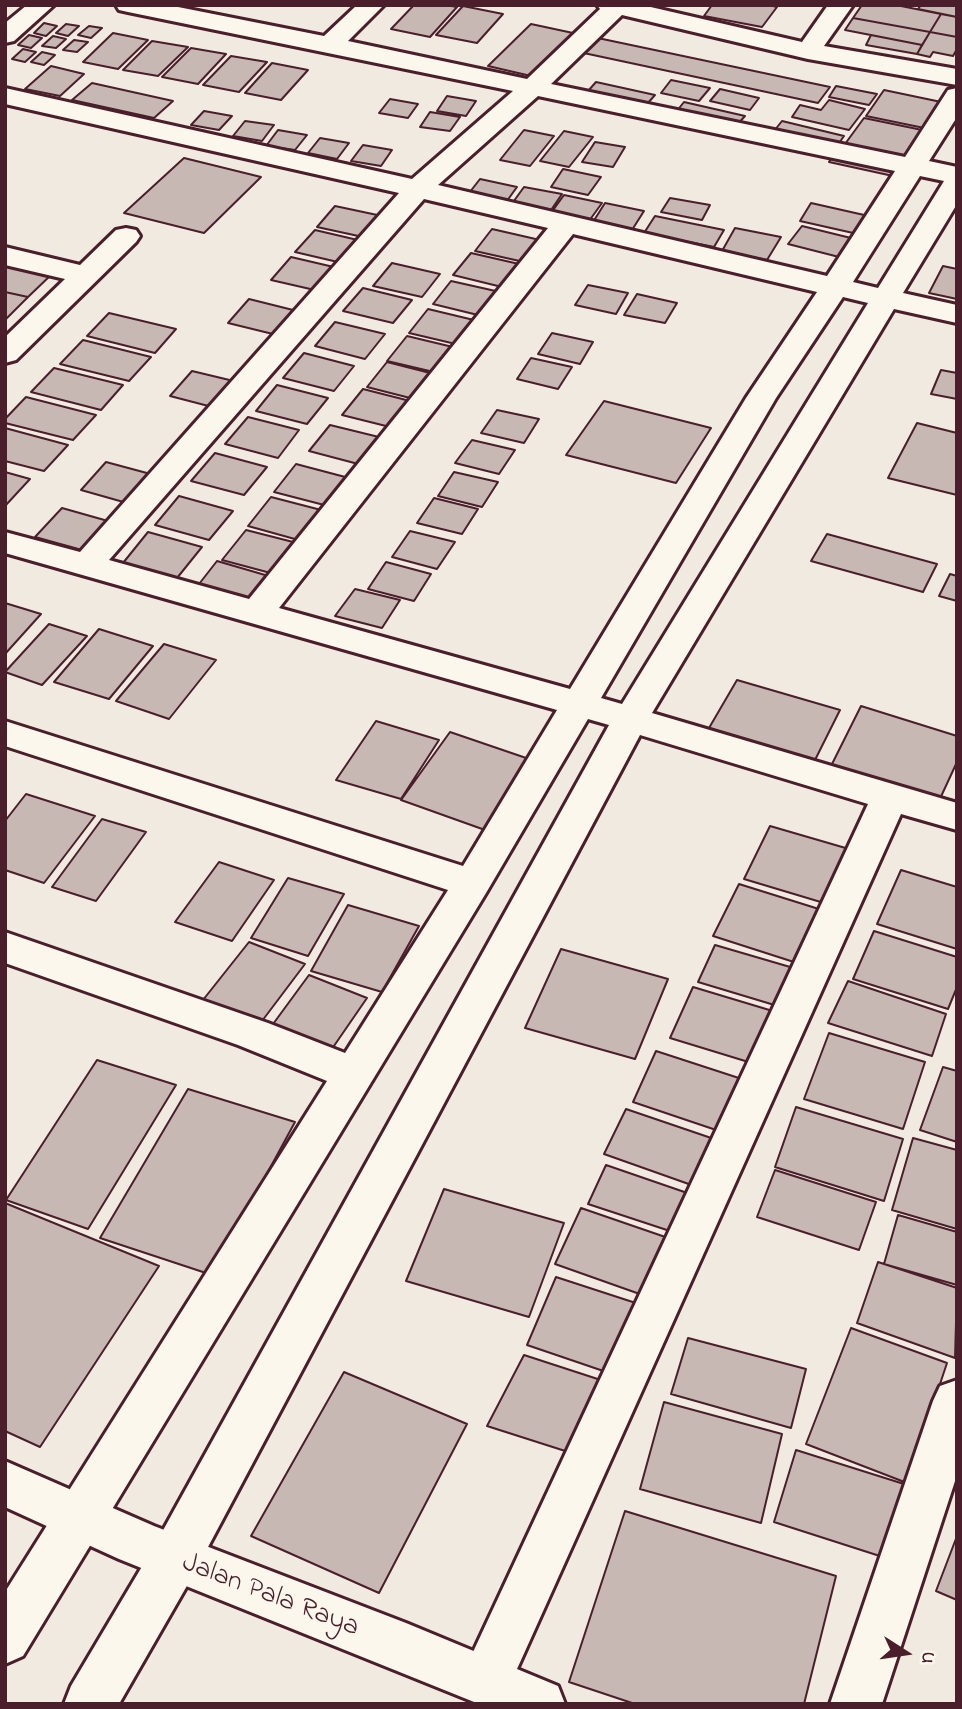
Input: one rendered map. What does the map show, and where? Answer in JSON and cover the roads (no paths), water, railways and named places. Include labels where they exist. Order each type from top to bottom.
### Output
[{"type":"street","points":[[5,36],[42,5]]},
{"type":"street","points":[[128,5],[171,9],[531,89],[957,175]]},
{"type":"street","points":[[330,44],[372,5]]},
{"type":"street","points":[[808,51],[841,5]]},
{"type":"street","points":[[87,565],[418,189],[531,89],[612,6],[694,15],[808,51],[957,77]]},
{"type":"street","points":[[5,96],[957,314]]},
{"type":"street","points":[[5,1639],[472,883],[761,398],[957,96]]},
{"type":"street","points":[[90,1704],[174,1560],[630,720],[957,181]]},
{"type":"street","points":[[256,614],[566,224]]},
{"type":"street","points":[[5,354],[126,236]]},
{"type":"street","points":[[5,256],[86,275]]},
{"type":"street","points":[[761,398],[818,411]]},
{"type":"street","points":[[5,541],[577,703],[957,817]]},
{"type":"street","points":[[5,733],[472,883]]},
{"type":"street","points":[[486,1680],[890,797]]},
{"type":"street","points":[[5,947],[253,1034],[354,1074]]},
{"type":"street","points":[[856,1704],[957,1401]]},
{"type":"street","name":"Jalan Pala Raya","points":[[5,1483],[174,1560],[486,1680],[538,1704]]}]
